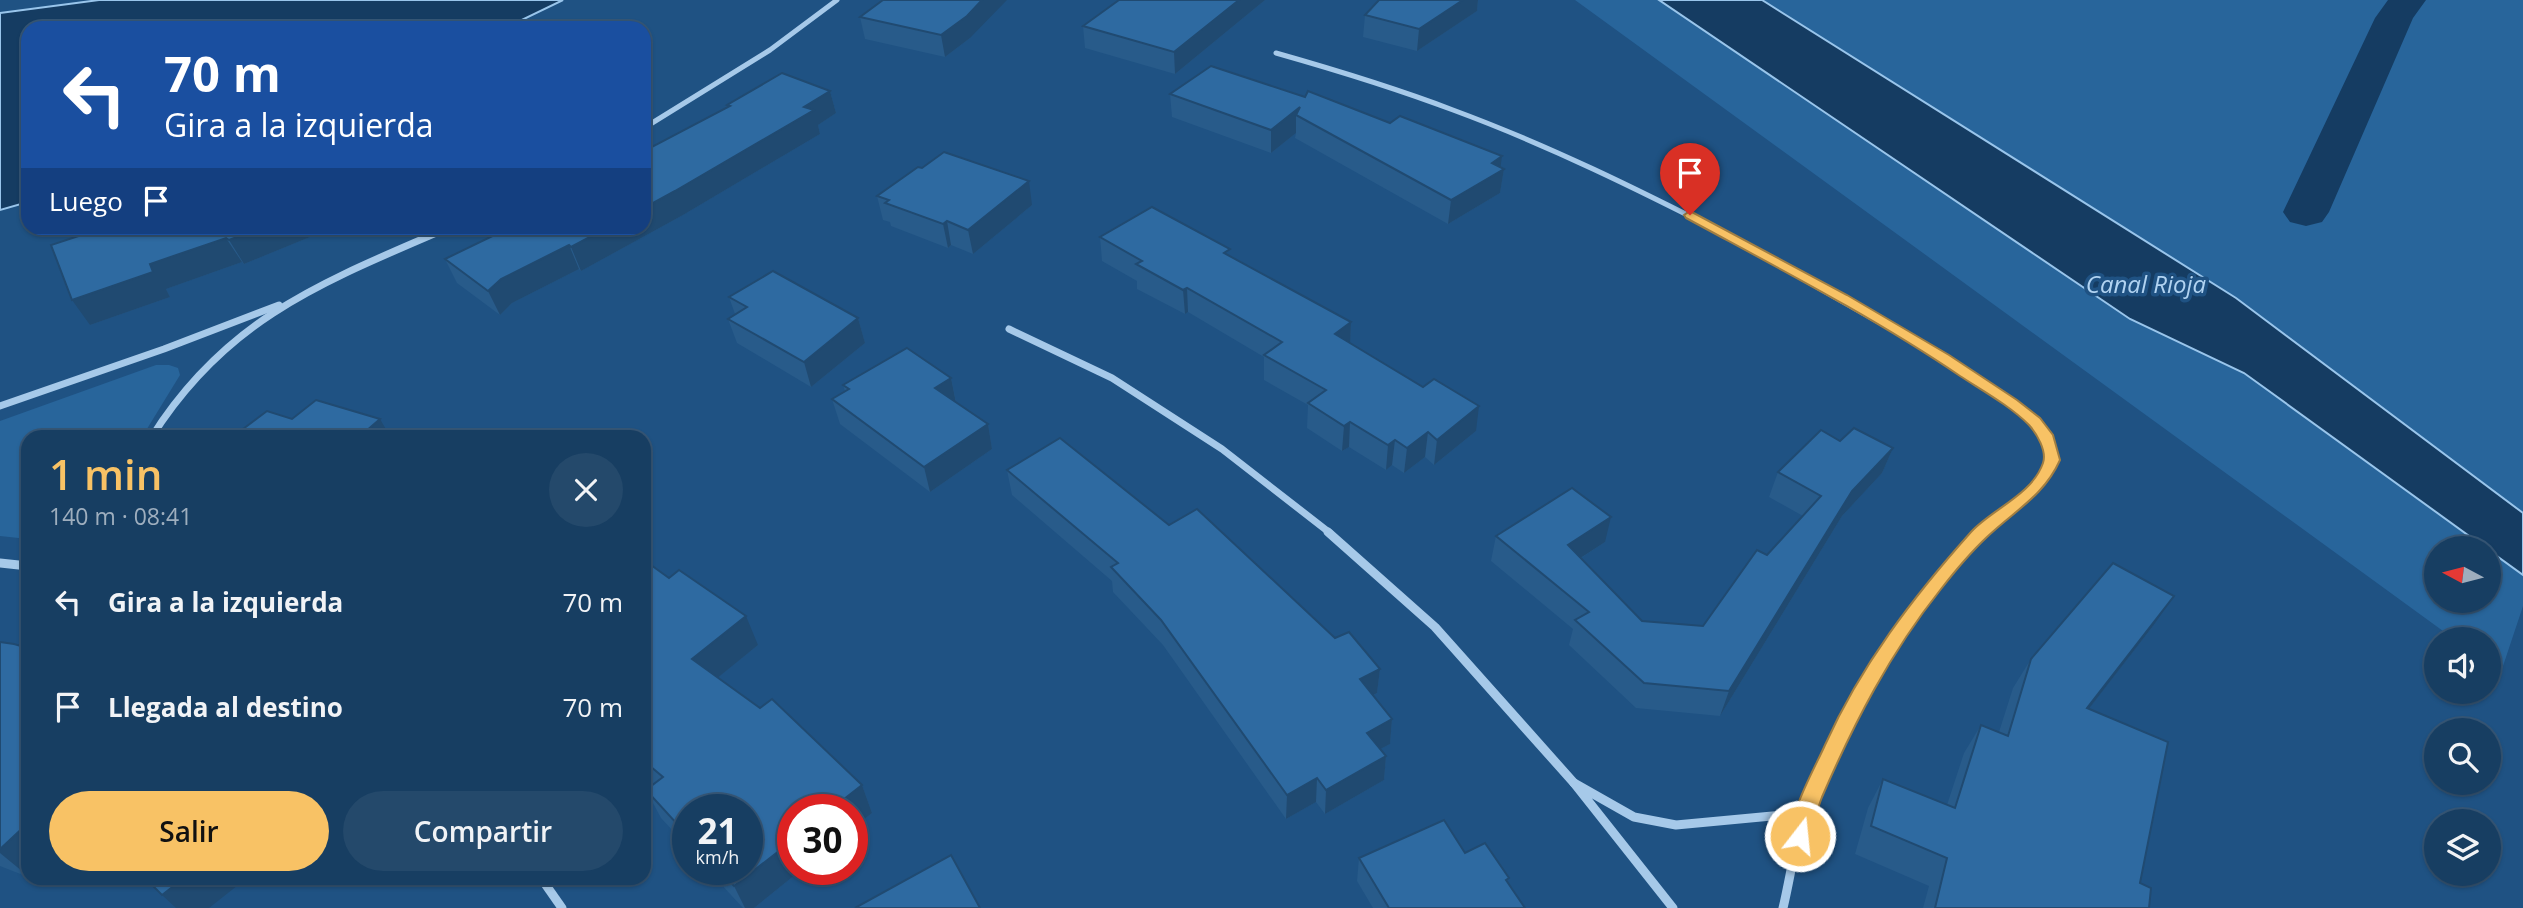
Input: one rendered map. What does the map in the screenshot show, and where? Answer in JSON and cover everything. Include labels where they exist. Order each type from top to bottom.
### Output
[{"type":"street","points":[[651,124],[769,50],[837,0]]},
{"type":"street","points":[[1276,53],[1439,104],[1565,156],[1690,215],[1842,298],[1944,358],[2012,404],[2034,422],[2047,439],[2052,460],[2044,477],[2027,495],[1981,533],[1935,584],[1870,678],[1843,727],[1805,813],[1783,908]]},
{"type":"street","points":[[0,406],[164,349],[287,302],[434,235]]},
{"type":"street","points":[[156,430],[199,373],[230,344],[287,302]]},
{"type":"street","points":[[1009,329],[1112,378],[1222,449],[1313,518],[1435,627],[1574,783],[1673,908]]},
{"type":"street","points":[[0,563],[21,565]]},
{"type":"street","points":[[1574,783],[1634,817],[1676,825],[1805,813]]},
{"type":"street","points":[[546,885],[562,908]]},
{"type":"shaded area","points":[[1575,0],[2523,0],[2523,606],[2501,672],[2501,627],[2437,627]]},
{"type":"shaded area","points":[[156,365],[178,368],[180,375],[146,430],[21,430],[21,538],[0,536],[0,421]]},
{"type":"water","points":[[99,0],[563,0],[520,21],[21,21],[21,204],[0,210],[0,13]]},
{"type":"water","name":"Canal Rioja","points":[[1659,0],[1762,0],[2236,298],[2523,513],[2523,575],[2501,559],[2501,536],[2469,536],[2244,373],[2130,319]]},
{"type":"building","points":[[883,0],[982,0],[967,16],[941,35],[860,17]]},
{"type":"building","points":[[1119,0],[1239,0],[1174,52],[1083,26]]},
{"type":"building","points":[[1379,0],[1463,0],[1419,29],[1365,15]]},
{"type":"building","points":[[1211,66],[1305,97],[1308,91],[1390,123],[1400,116],[1502,156],[1492,163],[1504,169],[1451,200],[1296,115],[1300,107],[1271,130],[1170,94]]},
{"type":"building","points":[[782,73],[830,91],[804,107],[814,110],[651,204],[651,147],[730,106],[727,105]]},
{"type":"building","points":[[944,152],[1029,181],[968,230],[885,203],[889,200],[877,196]]},
{"type":"building","points":[[1152,207],[1230,249],[1224,253],[1351,322],[1335,334],[1423,387],[1434,379],[1479,406],[1437,440],[1428,432],[1407,448],[1395,440],[1388,445],[1350,422],[1344,426],[1308,403],[1326,390],[1264,355],[1282,342],[1187,288],[1183,290],[1136,264],[1142,261],[1100,237]]},
{"type":"building","points":[[82,235],[242,235],[150,264],[153,272],[72,300],[51,245]]},
{"type":"building","points":[[495,235],[594,235],[501,279],[488,291],[445,259]]},
{"type":"building","points":[[773,271],[858,318],[804,362],[728,319],[747,307],[729,297]]},
{"type":"building","points":[[907,348],[951,378],[935,388],[988,424],[924,467],[832,399],[849,389],[843,385]]},
{"type":"building","points":[[316,400],[380,419],[367,430],[242,430],[267,411],[292,419]]},
{"type":"building","points":[[1854,428],[1893,448],[1852,491],[1729,691],[1644,683],[1575,620],[1589,612],[1496,536],[1572,488],[1611,517],[1568,545],[1642,621],[1703,626],[1757,550],[1767,555],[1821,496],[1778,472],[1821,430],[1840,441]]},
{"type":"building","points":[[1060,438],[1169,525],[1197,509],[1335,638],[1349,632],[1380,669],[1360,679],[1392,719],[1367,733],[1386,756],[1326,790],[1317,778],[1287,795],[1161,620],[1111,567],[1118,563],[1007,470]]},
{"type":"building","points":[[2113,563],[2174,596],[2087,708],[2168,742],[2140,883],[2151,888],[2149,908],[1935,908],[1947,858],[1871,826],[1883,779],[1955,808],[1981,725],[2008,736],[2031,659]]},
{"type":"building","points":[[651,565],[669,578],[679,570],[746,616],[692,659],[760,708],[772,699],[862,785],[850,794],[777,794],[777,852],[763,863],[763,794],[672,794],[672,818],[651,795],[651,786],[663,777],[651,767]]},
{"type":"building","points":[[0,642],[21,646],[21,830],[0,849]]},
{"type":"building","points":[[1444,820],[1465,853],[1485,843],[1525,908],[1389,908],[1359,858]]},
{"type":"building","points":[[951,855],[980,908],[855,908]]},
{"type":"building","points":[[152,885],[175,885],[162,895]]},
{"type":"waterway","points":[[2306,212],[2394,18],[2407,0]]},
{"type":"route","points":[[1690,215],[1842,298],[1944,358],[2012,404],[2034,422],[2047,439],[2052,460],[2044,477],[2027,495],[1997,517],[1981,533],[1935,584],[1901,630],[1843,727],[1805,813],[1800,836]]}]
